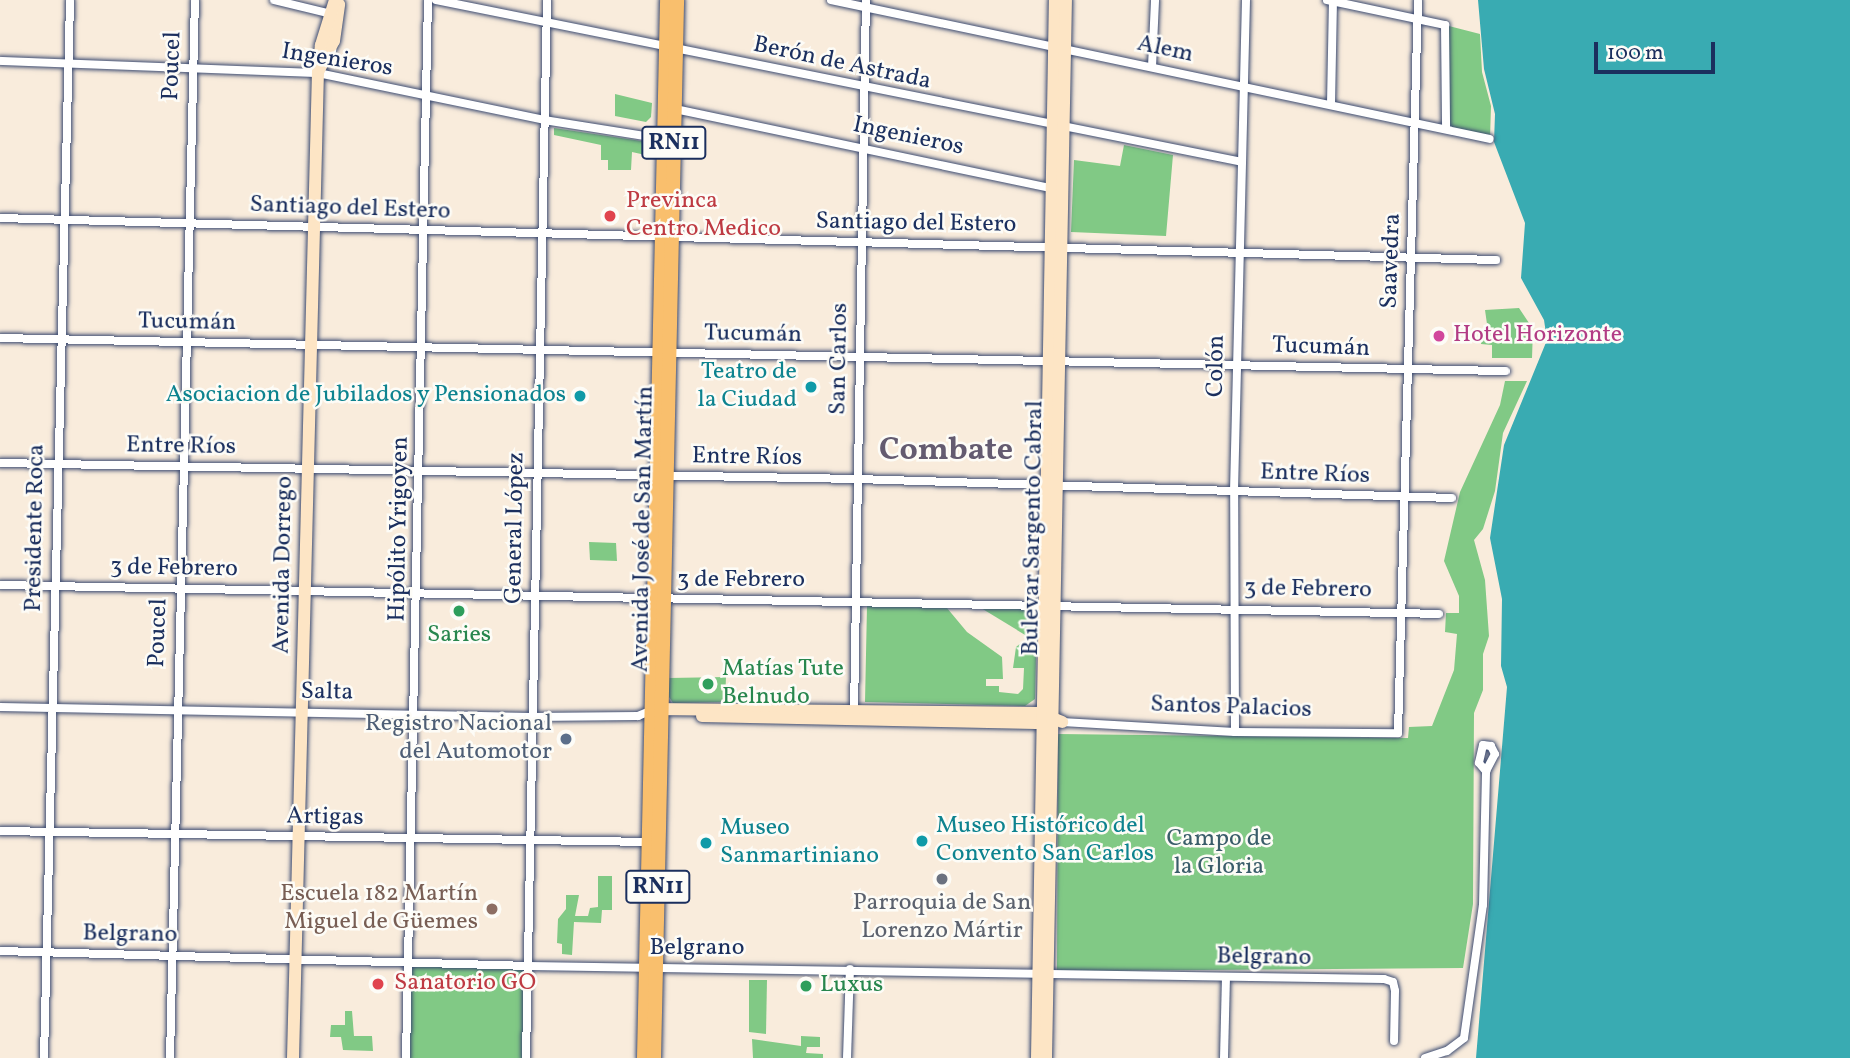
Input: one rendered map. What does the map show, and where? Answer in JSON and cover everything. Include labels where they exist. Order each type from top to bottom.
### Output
[{"type":"main road","name":"Avenida José de San Martín","points":[[644,1058],[651,968],[667,238],[675,108],[667,0]]},
{"type":"main road","name":"Avenida José de San Martín","points":[[667,238],[664,139],[677,0]]},
{"type":"main road","name":"Bulevar Sargento Cabral","points":[[1037,1058],[1042,974],[1048,720],[1059,47],[1055,0]]},
{"type":"main road","name":"Bulevar Sargento Cabral","points":[[1059,47],[1066,0]]},
{"type":"main road","name":"Avenida Dorrego","points":[[318,73],[328,59],[336,29],[335,4]]},
{"type":"main road","name":"Avenida Dorrego","points":[[293,1058],[318,73],[335,4]]},
{"type":"main road","name":"Bulevar Sargento Cabral","points":[[1056,246],[1051,188],[1058,127]]},
{"type":"main road","name":"Avenida José de San Martín","points":[[654,1058],[649,842],[657,712]]},
{"type":"main road","points":[[657,712],[1048,720]]},
{"type":"main road","name":"Bulevar Sargento Cabral","points":[[1042,974],[1046,1058]]},
{"type":"street","name":"Presidente Roca","points":[[44,1058],[57,464],[71,0]]},
{"type":"street","name":"Poucel","points":[[170,1058],[172,834],[195,0]]},
{"type":"street","points":[[274,0],[335,4]]},
{"type":"street","name":"Hipólito Yrigoyen","points":[[407,1058],[421,472],[428,0]]},
{"type":"street","name":"Berón de Astrada","points":[[436,0],[1242,162]]},
{"type":"street","name":"General López","points":[[526,1058],[533,597],[547,0]]},
{"type":"street","name":"Alem","points":[[831,0],[866,4],[1490,139]]},
{"type":"street","points":[[1152,67],[1155,0]]},
{"type":"street","name":"Colón","points":[[1235,732],[1234,491],[1245,0]]},
{"type":"street","name":"Saavedra","points":[[1398,733],[1407,497],[1418,0]]},
{"type":"street","points":[[1331,104],[1330,1],[1445,25],[1446,128]]},
{"type":"street","name":"San Carlos","points":[[854,715],[866,4]]},
{"type":"street","name":"Ingenieros","points":[[0,61],[192,66],[318,73],[544,120],[664,139]]},
{"type":"street","name":"Ingenieros","points":[[675,108],[1051,188]]},
{"type":"street","name":"Santiago del Estero","points":[[0,218],[1496,260]]},
{"type":"street","name":"Tucumán","points":[[0,338],[540,351],[1054,357],[1408,371],[1506,371]]},
{"type":"street","name":"Entre Ríos","points":[[0,463],[857,479],[1452,498]]},
{"type":"street","name":"3 de Febrero","points":[[0,585],[660,600],[855,600],[1439,614]]},
{"type":"street","name":"Salta","points":[[0,707],[531,717],[638,716],[657,712]]},
{"type":"street","name":"Santos Palacios","points":[[1048,720],[1235,732],[1398,733]]},
{"type":"street","points":[[1425,1058],[1447,1051],[1464,1038],[1483,905],[1486,771]]},
{"type":"street","name":"Artigas","points":[[0,831],[649,842]]},
{"type":"street","name":"Belgrano","points":[[0,951],[409,960],[528,966],[850,969],[1393,982],[1394,1041]]},
{"type":"street","points":[[847,1058],[850,969]]},
{"type":"street","points":[[1224,1058],[1226,977]]},
{"type":"green space","points":[[1445,25],[1480,34],[1482,72],[1491,106],[1490,139],[1446,128]]},
{"type":"green space","points":[[615,94],[652,103],[651,117],[646,122],[615,116]]},
{"type":"green space","points":[[554,128],[655,143],[659,158],[632,152],[631,170],[608,170],[608,160],[601,160],[601,145],[554,135]]},
{"type":"green space","points":[[1124,145],[1173,155],[1166,236],[1071,232],[1074,160],[1120,166]]},
{"type":"green space","points":[[1519,308],[1533,329],[1532,358],[1492,358],[1492,345],[1481,344],[1482,332],[1488,331],[1485,310]]},
{"type":"green space","name":"Campo de la Gloria","points":[[1505,381],[1527,381],[1503,433],[1495,491],[1483,529],[1474,540],[1485,580],[1489,636],[1483,654],[1483,690],[1474,713],[1473,904],[1463,968],[1057,971],[1058,734],[1408,738],[1409,727],[1432,726],[1454,670],[1457,634],[1445,632],[1446,613],[1459,613],[1459,596],[1444,561],[1460,492],[1500,405]]},
{"type":"green space","points":[[589,542],[616,543],[617,561],[590,560]]},
{"type":"green space","points":[[867,606],[947,608],[967,632],[1002,657],[1003,679],[986,679],[986,686],[999,686],[999,692],[1018,694],[1023,689],[1024,668],[1013,668],[1016,647],[1021,643],[1036,657],[1035,699],[1025,706],[865,702]]},
{"type":"green space","points":[[981,608],[1030,608],[1036,612],[1035,641]]},
{"type":"green space","points":[[726,677],[725,702],[673,703],[669,697],[669,678]]},
{"type":"green space","points":[[598,876],[612,876],[612,910],[602,910],[601,923],[574,922],[572,955],[562,954],[562,944],[557,943],[558,919],[566,909],[566,895],[579,895],[575,916],[588,916],[590,908],[598,907]]},
{"type":"green space","points":[[409,960],[529,966],[526,1058],[406,1058]]},
{"type":"green space","points":[[749,980],[767,980],[766,1034],[749,1032]]},
{"type":"green space","points":[[345,1011],[352,1011],[354,1036],[372,1036],[373,1051],[343,1050],[341,1037],[330,1037],[331,1025],[345,1025]]},
{"type":"green space","points":[[801,1036],[820,1037],[820,1047],[807,1047],[806,1053],[823,1054],[823,1058],[753,1058],[752,1039],[801,1046]]},
{"type":"water","points":[[1478,0],[1850,0],[1850,1058],[1476,1058],[1507,687],[1501,666],[1502,599],[1490,538],[1504,445],[1547,340],[1544,320],[1521,278],[1525,223],[1494,142],[1495,114],[1484,69]]},
{"type":"place","name":"Previnca Centro Medico","points":[[610,216]]},
{"type":"place","name":"Hotel Horizonte","points":[[1439,336]]},
{"type":"place","name":"Teatro de la Ciudad","points":[[811,387]]},
{"type":"place","name":"Asociacion de Jubilados y Pensionados","points":[[580,396]]},
{"type":"place","name":"Saries","points":[[459,611]]},
{"type":"place","name":"Matías Tute Belnudo","points":[[708,684]]},
{"type":"place","name":"Registro Nacional del Automotor","points":[[566,739]]},
{"type":"place","name":"Museo Histórico del Convento San Carlos","points":[[922,841]]},
{"type":"place","name":"Museo Sanmartiniano","points":[[706,843]]},
{"type":"place","name":"Parroquia de San Lorenzo Mártir","points":[[942,879]]},
{"type":"place","name":"Escuela 182 Martín Miguel de Güemes","points":[[492,909]]},
{"type":"place","name":"Sanatorio GO","points":[[378,984]]},
{"type":"place","name":"Luxus","points":[[806,986]]},
{"type":"district","name":"Combate","points":[[946,451]]}]
